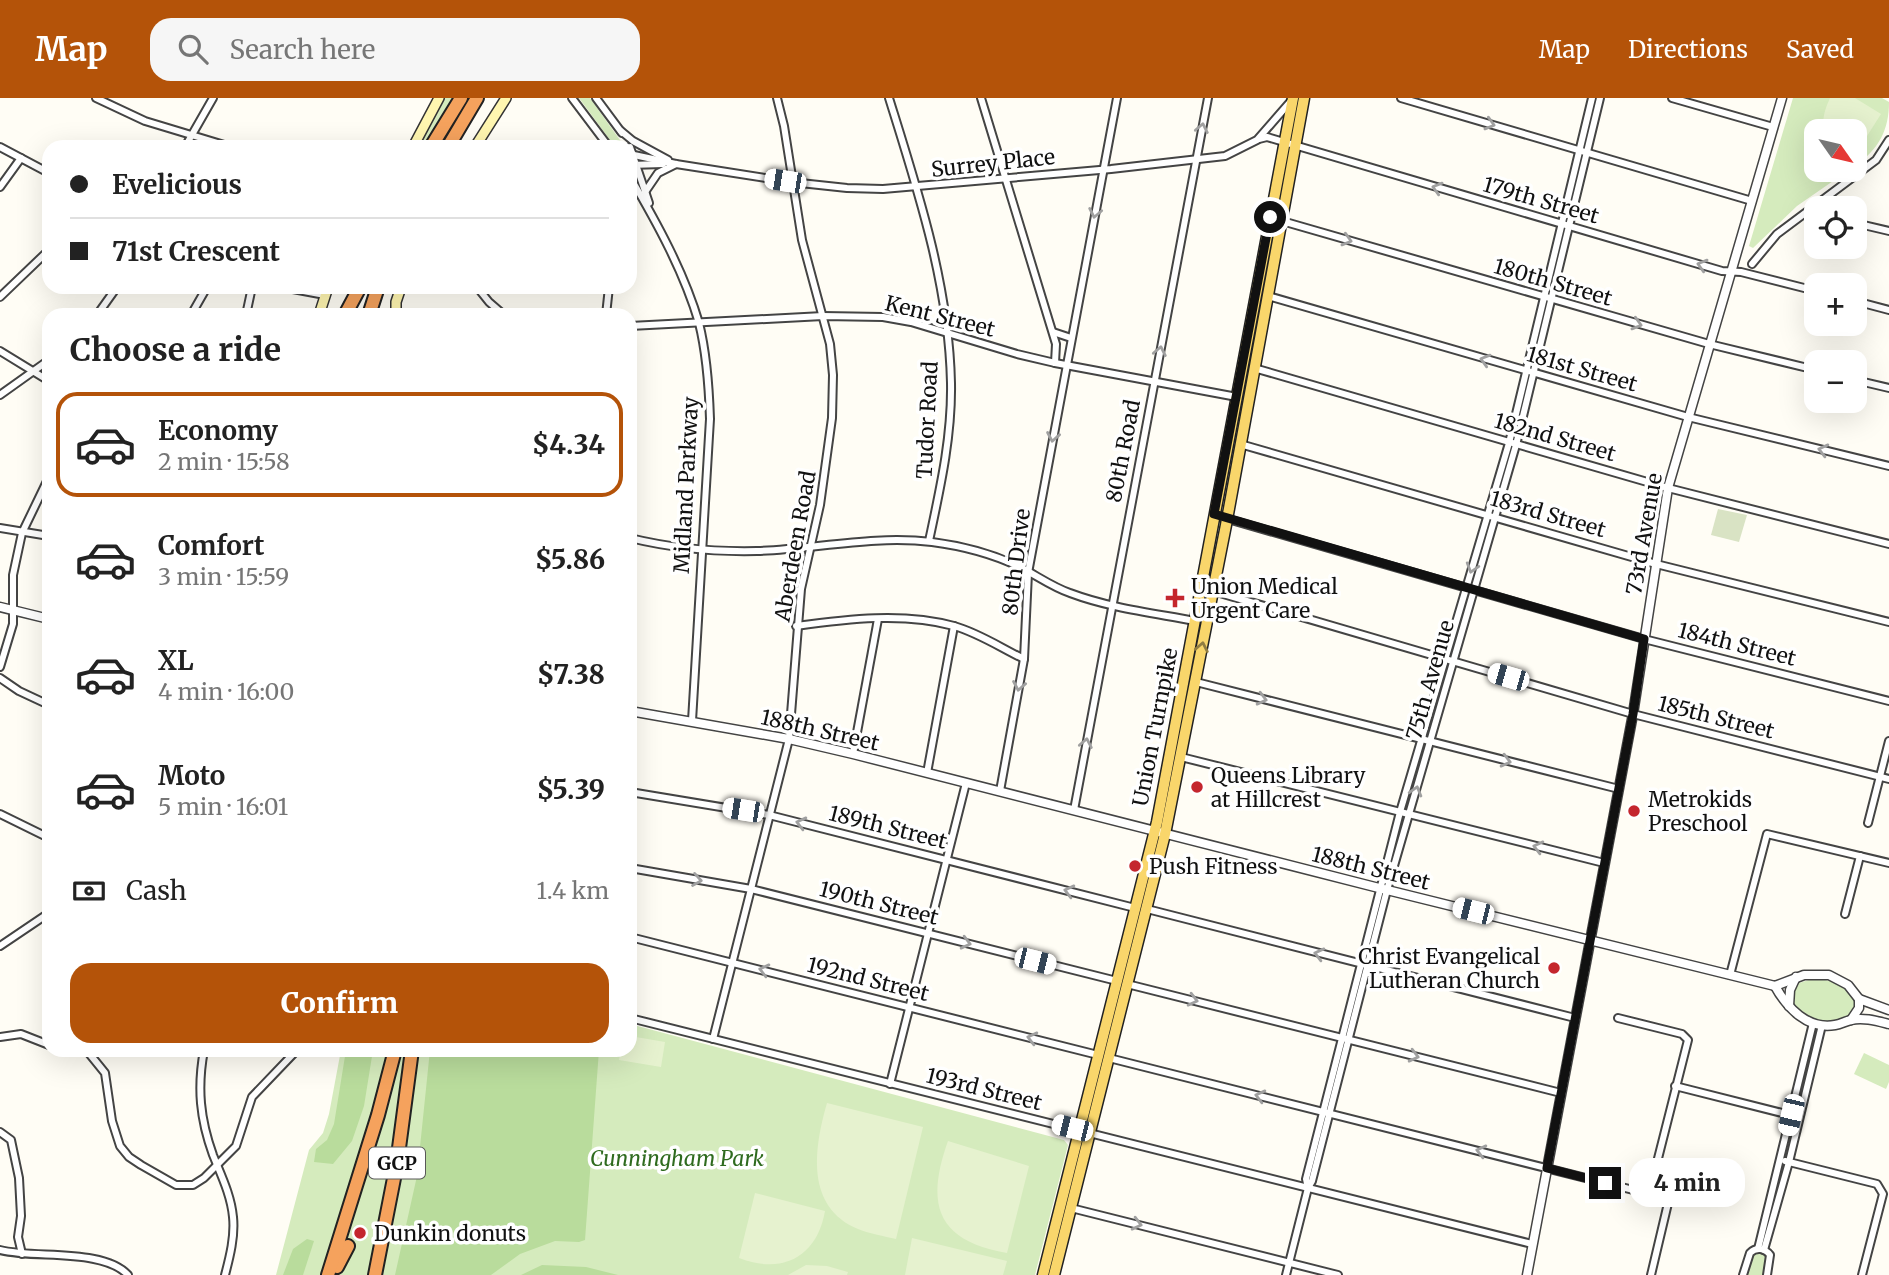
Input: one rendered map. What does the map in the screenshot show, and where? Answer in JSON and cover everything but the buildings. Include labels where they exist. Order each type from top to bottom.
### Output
[{"type":"highway","points":[[435,140],[461,98]]},
{"type":"highway","points":[[453,140],[477,98]]},
{"type":"highway","name":"GCP","points":[[328,1275],[378,1115],[392,1057]]},
{"type":"highway","name":"GCP","points":[[375,1275],[397,1163],[411,1057]]},
{"type":"highway","points":[[386,1182],[407,1093]]},
{"type":"highway","points":[[365,1176],[378,1115]]},
{"type":"highway","points":[[335,1275],[348,1246]]},
{"type":"highway","points":[[368,1275],[369,1252]]},
{"type":"main road","points":[[417,140],[439,98]]},
{"type":"main road","points":[[480,140],[506,98]]},
{"type":"main road","name":"Union Turnpike","points":[[1043,1275],[1098,1055],[1147,909],[1214,514],[1290,144],[1304,98]]},
{"type":"main road","name":"Union Turnpike","points":[[1054,1275],[1109,1058],[1135,908],[1181,757],[1282,221],[1293,99]]},
{"type":"street","points":[[96,98],[111,101],[145,121],[205,140]]},
{"type":"street","points":[[188,140],[214,98]]},
{"type":"street","points":[[572,98],[604,140]]},
{"type":"street","name":"Midland Parkway","points":[[596,98],[626,140]]},
{"type":"street","name":"Aberdeen Road","points":[[713,1039],[789,739],[800,589],[824,483],[832,418],[833,375],[830,344],[802,240],[777,98]]},
{"type":"street","name":"Tudor Road","points":[[889,98],[936,261],[948,332],[951,385],[948,439],[941,490],[929,541]]},
{"type":"street","points":[[981,98],[1053,332],[1057,354],[1055,363]]},
{"type":"street","name":"80th Drive","points":[[1000,792],[1024,659],[1028,573],[1117,98]]},
{"type":"street","name":"80th Road","points":[[1074,810],[1208,98]]},
{"type":"street","points":[[1401,98],[1752,201]]},
{"type":"street","name":"75th Avenue","points":[[1383,889],[1431,742],[1466,588],[1513,444],[1583,151],[1592,98]]},
{"type":"street","name":"75th Avenue","points":[[1583,151],[1600,98]]},
{"type":"street","points":[[1672,98],[1773,127]]},
{"type":"street","name":"73rd Avenue","points":[[1527,1275],[1633,714],[1668,488],[1782,98]]},
{"type":"street","name":"Surrey Place","points":[[637,158],[791,182],[847,188],[917,188],[1225,156],[1257,140],[1293,99]]},
{"type":"street","points":[[621,131],[632,140]]},
{"type":"street","name":"179th Street","points":[[1257,140],[1267,137],[1722,271],[1804,288]]},
{"type":"street","points":[[1827,196],[1876,160],[1889,140]]},
{"type":"street","points":[[637,143],[676,164]]},
{"type":"street","points":[[0,147],[42,169]]},
{"type":"street","points":[[0,187],[21,158]]},
{"type":"street","points":[[645,192],[658,173],[676,164]]},
{"type":"street","name":"Surrey Place","points":[[637,165],[676,164]]},
{"type":"street","name":"Midland Parkway","points":[[637,172],[654,218]]},
{"type":"street","name":"Midland Parkway","points":[[637,189],[674,260],[698,323],[708,380],[710,419],[700,550],[692,721]]},
{"type":"street","points":[[1752,264],[1777,234],[1804,213]]},
{"type":"street","name":"180th Street","points":[[1282,221],[1548,299],[1709,344],[1804,367]]},
{"type":"street","points":[[1867,226],[1889,231]]},
{"type":"street","points":[[0,297],[42,257]]},
{"type":"street","points":[[483,294],[496,308]]},
{"type":"street","name":"181st Street","points":[[1268,296],[1688,417],[1889,466]]},
{"type":"street","points":[[1867,304],[1889,310]]},
{"type":"street","name":"Kent Street","points":[[637,326],[823,316],[883,317],[948,332],[1055,363],[1237,397]]},
{"type":"street","points":[[1053,332],[1072,338]]},
{"type":"street","points":[[0,351],[42,376]]},
{"type":"street","points":[[0,395],[42,366]]},
{"type":"street","name":"182nd Street","points":[[1254,368],[1668,488],[1889,544]]},
{"type":"street","points":[[1867,383],[1889,388]]},
{"type":"street","name":"183rd Street","points":[[1240,444],[1656,564],[1889,622]]},
{"type":"street","points":[[0,667],[13,624],[13,575],[22,533],[42,492]]},
{"type":"street","name":"184th Street","points":[[1214,514],[1644,639],[1889,701]]},
{"type":"street","name":"75th Avenue","points":[[1286,1275],[1312,1181],[1400,812],[1422,740],[1475,591],[1491,516]]},
{"type":"street","points":[[0,528],[42,535]]},
{"type":"street","points":[[637,540],[700,550],[758,551],[859,540],[929,541],[978,549],[1069,593],[1112,605],[1195,621]]},
{"type":"street","name":"185th Street","points":[[1213,591],[1633,714],[1889,779]]},
{"type":"street","points":[[0,607],[42,617]]},
{"type":"street","points":[[853,754],[878,619]]},
{"type":"street","points":[[796,626],[844,620],[913,620],[954,626],[1024,659]]},
{"type":"street","points":[[927,773],[954,626]]},
{"type":"street","points":[[0,678],[42,702]]},
{"type":"street","points":[[1196,682],[1619,789]]},
{"type":"street","name":"188th Street","points":[[637,712],[789,739],[853,754],[1775,986]]},
{"type":"street","points":[[1868,823],[1889,741]]},
{"type":"street","points":[[1181,757],[1604,863]]},
{"type":"street","points":[[890,1084],[966,783]]},
{"type":"street","name":"189th Street","points":[[637,793],[769,816],[1135,908]]},
{"type":"street","points":[[0,814],[42,835]]},
{"type":"street","points":[[1730,975],[1767,834],[1889,863]]},
{"type":"street","points":[[1846,914],[1860,856]]},
{"type":"street","name":"190th Street","points":[[637,869],[751,889],[1561,1093]]},
{"type":"street","points":[[1147,909],[1575,1018]]},
{"type":"street","points":[[0,946],[42,918]]},
{"type":"street","name":"192nd Street","points":[[637,939],[1098,1055]]},
{"type":"street","points":[[1889,1010],[1859,999],[1848,985],[1829,975],[1810,974],[1775,986],[1789,1006],[1803,1019],[1818,1024],[1836,1025],[1851,1020],[1872,1020],[1889,1024]]},
{"type":"street","points":[[1789,1006],[1790,990],[1796,978]]},
{"type":"street","points":[[1851,1020],[1859,1008],[1859,999]]},
{"type":"street","points":[[1618,1018],[1685,1037],[1649,1194]]},
{"type":"street","name":"193rd Street","points":[[637,1020],[1532,1244]]},
{"type":"street","points":[[1761,1250],[1791,1115],[1818,1024]]},
{"type":"street","points":[[1761,1250],[1789,1162],[1818,1024]]},
{"type":"street","points":[[0,1037],[21,1034],[42,1042]]},
{"type":"street","points":[[93,1057],[105,1073],[112,1121],[120,1146],[129,1157],[158,1177],[176,1185],[193,1185],[218,1166],[236,1146],[252,1097],[290,1057]]},
{"type":"street","points":[[203,1057],[199,1083],[200,1107],[206,1136],[229,1197],[233,1217],[232,1244],[225,1275]]},
{"type":"street","points":[[1109,1058],[1669,1199],[1650,1275]]},
{"type":"street","points":[[1675,1086],[1800,1117]]},
{"type":"street","points":[[0,1132],[12,1140],[17,1164],[21,1196],[18,1237],[22,1254]]},
{"type":"street","points":[[1780,1160],[1877,1184],[1881,1189],[1883,1194],[1863,1275]]},
{"type":"street","points":[[1071,1208],[1338,1275]]},
{"type":"street","points":[[9,1252],[18,1237]]},
{"type":"street","points":[[0,1250],[100,1259],[118,1266],[128,1275]]},
{"type":"street","points":[[1743,1275],[1749,1253],[1761,1250],[1770,1255],[1767,1275]]},
{"type":"green space","points":[[443,98],[452,98],[426,140],[420,140]]},
{"type":"green space","points":[[579,98],[590,98],[620,140],[610,140]]},
{"type":"green space","points":[[1793,98],[1882,98],[1889,102],[1885,130],[1867,156],[1867,119],[1804,119],[1804,182],[1832,182],[1811,196],[1804,196],[1804,201],[1753,248],[1749,246]]},
{"type":"green space","points":[[1830,98],[1855,98],[1881,114],[1867,136],[1867,119],[1823,119]]},
{"type":"green space","points":[[1718,509],[1747,515],[1739,542],[1711,535]]},
{"type":"green space","points":[[1812,979],[1826,980],[1841,986],[1856,999],[1855,1010],[1848,1017],[1832,1022],[1817,1020],[1801,1011],[1794,1005],[1793,993],[1799,983]]},
{"type":"green space","name":"Cunningham Park","points":[[637,1026],[1064,1140],[1068,1145],[1035,1275],[276,1275],[309,1150],[323,1133],[340,1057],[637,1057]]},
{"type":"green space","points":[[637,1037],[665,1042],[661,1067],[619,1060],[620,1057],[637,1057]]},
{"type":"green space","points":[[1864,1053],[1889,1065],[1889,1082],[1886,1089],[1854,1074]]},
{"type":"green space","points":[[345,1057],[372,1057],[364,1106],[352,1141],[333,1164],[314,1162],[316,1149],[327,1140],[334,1124]]},
{"type":"green space","points":[[429,1057],[598,1057],[585,1240],[555,1241],[520,1254],[491,1275],[395,1275],[417,1176]]},
{"type":"green space","points":[[827,1103],[923,1127],[896,1239],[858,1229],[841,1219],[829,1206],[821,1191],[817,1157]]},
{"type":"green space","points":[[948,1141],[1029,1166],[1007,1253],[965,1239],[952,1229],[943,1216],[938,1201],[938,1184]]},
{"type":"green space","points":[[755,1193],[825,1211],[821,1227],[806,1251],[783,1263],[755,1263],[739,1258]]},
{"type":"green space","points":[[912,1238],[1007,1261],[1003,1275],[905,1275]]},
{"type":"green space","points":[[307,1239],[314,1241],[303,1275],[283,1275],[293,1249]]},
{"type":"green space","points":[[1757,1252],[1765,1254],[1768,1260],[1764,1275],[1747,1275],[1752,1256]]},
{"type":"green space","points":[[542,1265],[586,1267],[618,1275],[521,1275]]},
{"type":"green space","points":[[806,1265],[827,1266],[848,1272],[847,1275],[788,1275]]},
{"type":"place","name":"Union Medical Urgent Care","points":[[1175,598]]},
{"type":"place","name":"Queens Library at Hillcrest","points":[[1197,787]]},
{"type":"place","name":"Metrokids Preschool","points":[[1634,811]]},
{"type":"place","name":"Push Fitness","points":[[1135,866]]},
{"type":"place","name":"Christ Evangelical Lutheran Church","points":[[1554,968]]},
{"type":"place","name":"Dunkin donuts","points":[[360,1233]]},
{"type":"route","points":[[1270,217],[1214,514],[1644,639],[1633,714],[1547,1168],[1605,1183]]}]
